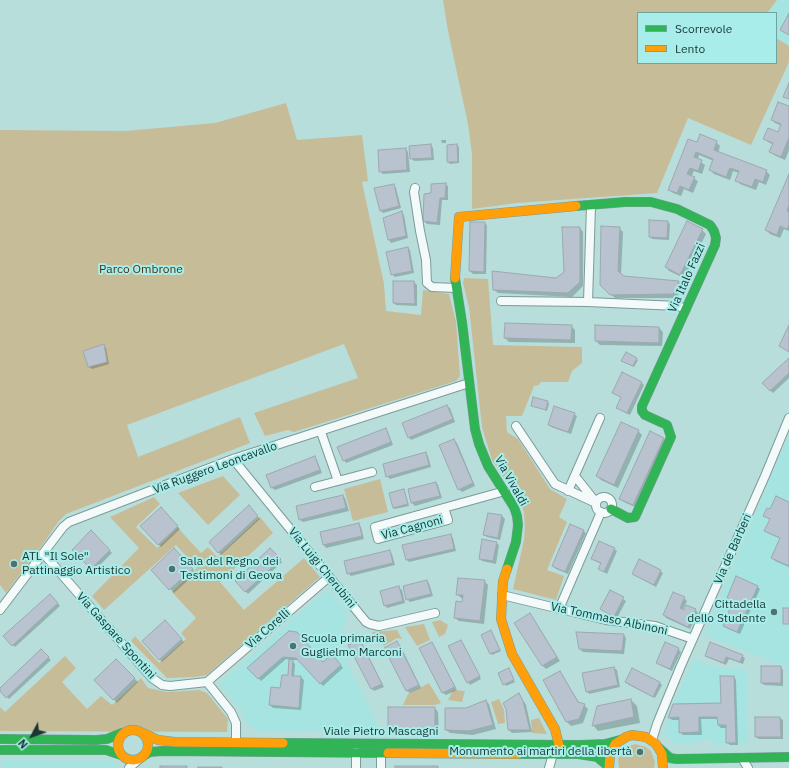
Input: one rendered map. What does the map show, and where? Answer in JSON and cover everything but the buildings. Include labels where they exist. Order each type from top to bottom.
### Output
[{"type":"main road","name":"Via Italo Fazzi","points":[[459,217],[625,202],[651,202],[677,209],[699,219],[710,225],[715,234],[715,245],[642,409],[645,415],[667,425],[671,437],[635,517],[628,518],[611,509]]},
{"type":"main road","name":"Via Vivaldi","points":[[459,217],[455,280],[462,322],[475,429],[488,466],[514,507],[517,516],[518,532],[516,542],[503,581],[501,619],[512,654],[554,729],[558,737],[559,745]]},
{"type":"main road","points":[[0,740],[96,740],[107,739],[122,734],[130,729],[135,729],[143,733],[148,740],[146,753],[141,757],[130,760],[106,750],[0,750]]},
{"type":"main road","name":"Viale Pietro Mascagni","points":[[143,733],[166,742],[592,745],[620,740],[632,735],[646,737],[652,740]]},
{"type":"main road","points":[[121,755],[118,746],[119,737],[122,734]]},
{"type":"main road","points":[[609,768],[612,749],[620,740]]},
{"type":"main road","points":[[652,740],[670,758],[676,759],[789,757]]},
{"type":"main road","points":[[659,748],[662,754],[663,768]]},
{"type":"main road","name":"Viale Pietro Mascagni","points":[[141,757],[150,752],[162,751],[578,754],[593,756],[602,760],[609,768]]},
{"type":"street","points":[[414,188],[426,260],[427,283],[432,287],[456,288]]},
{"type":"street","points":[[588,302],[591,206]]},
{"type":"street","points":[[501,301],[588,302],[678,306],[686,309]]},
{"type":"street","name":"Via Ruggero Leoncavallo","points":[[0,610],[43,553],[69,522],[233,459],[321,432],[469,383]]},
{"type":"street","points":[[568,491],[600,418]]},
{"type":"street","name":"Via de Barberi","points":[[652,740],[657,724],[693,639],[768,477],[789,418]]},
{"type":"street","points":[[516,426],[555,484],[596,503]]},
{"type":"street","points":[[321,432],[338,481]]},
{"type":"street","name":"Via Luigi Cherubini","points":[[233,459],[329,577],[364,619],[370,624],[379,626],[435,613]]},
{"type":"street","points":[[315,488],[372,472]]},
{"type":"street","points":[[575,476],[596,503],[596,507],[601,512],[607,512],[611,509],[612,504],[607,498],[602,497],[596,503]]},
{"type":"street","name":"Via Cagnoni","points":[[444,508],[448,520],[378,539],[375,527],[444,508],[505,492]]},
{"type":"street","points":[[559,609],[601,512]]},
{"type":"street","name":"Via Gaspare Spontini","points":[[43,553],[155,681],[162,685],[170,686],[207,682]]},
{"type":"street","name":"Via Corelli","points":[[207,682],[329,577]]},
{"type":"street","name":"Via Tommaso Albinoni","points":[[502,595],[606,620],[655,626],[693,639]]},
{"type":"street","points":[[207,682],[231,712],[236,723],[236,742]]},
{"type":"street","points":[[356,752],[356,768]]},
{"type":"street","points":[[381,753],[381,768]]},
{"type":"street","points":[[549,768],[552,754]]},
{"type":"street","points":[[129,768],[141,757]]},
{"type":"street","points":[[742,758],[748,768]]},
{"type":"shaded area","points":[[777,0],[789,0],[789,46],[777,39],[777,12],[768,12]]},
{"type":"shaded area","name":"Cittadella dello Studente","points":[[789,434],[789,745],[787,667],[705,635]]},
{"type":"shaded area","points":[[331,592],[348,614],[338,644],[378,726],[366,730],[259,731],[245,721],[243,713],[220,683],[321,595]]},
{"type":"shaded area","points":[[694,659],[718,668],[747,669],[748,744],[714,745],[713,740],[702,740],[696,744],[674,744],[664,732],[673,704]]},
{"type":"shaded area","points":[[1,760],[112,761],[118,764],[117,768],[1,768]]},
{"type":"green space","points":[[443,0],[777,0],[768,12],[637,12],[637,64],[777,64],[777,39],[789,46],[789,62],[751,145],[688,118],[657,193],[517,203],[472,209],[472,154],[468,124],[448,31]]},
{"type":"green space","name":"Parco Ombrone","points":[[286,103],[297,140],[362,135],[368,181],[362,182],[384,284],[386,311],[421,315],[423,290],[449,294],[456,322],[460,376],[456,381],[294,432],[288,430],[265,436],[254,413],[358,378],[344,344],[127,425],[138,457],[240,417],[250,443],[66,514],[58,522],[6,593],[0,585],[0,130],[125,131],[215,123]]},
{"type":"green space","points":[[464,278],[488,279],[493,345],[582,347],[582,363],[572,371],[568,382],[541,382],[539,385],[534,386],[522,416],[506,416],[507,432],[518,439],[550,489],[567,499],[559,517],[567,522],[547,570],[564,576],[556,600],[513,589],[524,540],[524,512],[520,501],[492,460],[482,427],[469,307],[463,283]]},
{"type":"green space","points":[[223,476],[240,495],[208,525],[178,493]]},
{"type":"green space","points":[[380,479],[388,512],[353,521],[344,489]]},
{"type":"green space","points":[[154,497],[160,504],[136,527],[157,548],[178,528],[201,553],[208,547],[217,557],[260,517],[273,533],[220,582],[244,610],[304,558],[320,577],[207,675],[167,678],[131,641],[135,636],[159,663],[186,639],[181,633],[196,618],[172,592],[197,568],[176,545],[104,610],[92,596],[139,548],[110,517]]},
{"type":"green space","points":[[440,620],[448,625],[445,634],[439,637],[432,622]]},
{"type":"green space","points":[[424,624],[430,640],[417,646],[405,627]]},
{"type":"green space","points":[[397,630],[402,639],[397,638],[384,646],[381,641],[376,643],[372,632]]},
{"type":"green space","points":[[65,656],[76,668],[62,682],[87,709],[101,696],[112,705],[141,678],[148,688],[167,692],[199,690],[207,693],[228,719],[227,732],[0,731],[0,707],[5,712]]},
{"type":"green space","points":[[429,683],[441,703],[435,705],[403,705],[408,694]]},
{"type":"green space","points":[[453,690],[465,691],[462,702],[448,700]]},
{"type":"green space","points":[[499,699],[504,710],[505,723],[498,724],[491,702]]},
{"type":"green space","points":[[539,718],[547,734],[532,733],[531,720]]},
{"type":"green space","points":[[635,744],[646,747],[651,751],[655,762],[654,768],[619,768],[618,759],[624,748]]},
{"type":"traffic: fast","points":[[576,206],[625,202],[651,202],[677,209],[710,225],[716,238],[715,245],[642,406],[642,411],[645,415],[667,425],[671,437],[635,517],[628,518],[611,509]]},
{"type":"traffic: fast","points":[[455,278],[475,429],[488,466],[514,507],[517,516],[518,525],[516,542],[507,569]]},
{"type":"traffic: fast","points":[[0,739],[96,740],[107,739],[122,733]]},
{"type":"traffic: fast","points":[[283,743],[579,745],[605,744],[620,740]]},
{"type":"traffic: fast","points":[[659,748],[670,758],[676,759],[789,757]]},
{"type":"traffic: fast","points":[[0,750],[106,750],[121,755]]},
{"type":"traffic: fast","points":[[143,756],[150,752],[162,751],[388,753]]},
{"type":"traffic: fast","points":[[518,754],[578,754],[597,757],[609,767]]},
{"type":"traffic: slow","points":[[455,278],[459,217],[576,206]]},
{"type":"traffic: slow","points":[[507,569],[503,581],[501,619],[512,654],[555,729],[559,745]]},
{"type":"traffic: slow","points":[[133,730],[144,734],[148,745],[144,756],[133,760],[122,756],[118,745],[122,734],[133,730]]},
{"type":"traffic: slow","points":[[143,733],[158,740],[175,742],[283,743]]},
{"type":"traffic: slow","points":[[609,768],[610,755],[615,744],[632,735],[646,737],[656,744],[662,754],[663,768]]},
{"type":"traffic: slow","points":[[388,753],[518,754]]},
{"type":"place","name":"ATL \"Il Sole\" Pattinaggio Artistico","points":[[14,564]]},
{"type":"place","name":"Sala del Regno dei Testimoni di Geova","points":[[172,569]]},
{"type":"place","name":"Cittadella dello Studente","points":[[774,612]]},
{"type":"place","name":"Scuola primaria Guglielmo Marconi","points":[[293,646]]},
{"type":"place","name":"Monumento ai martiri della libertà","points":[[640,752]]}]
